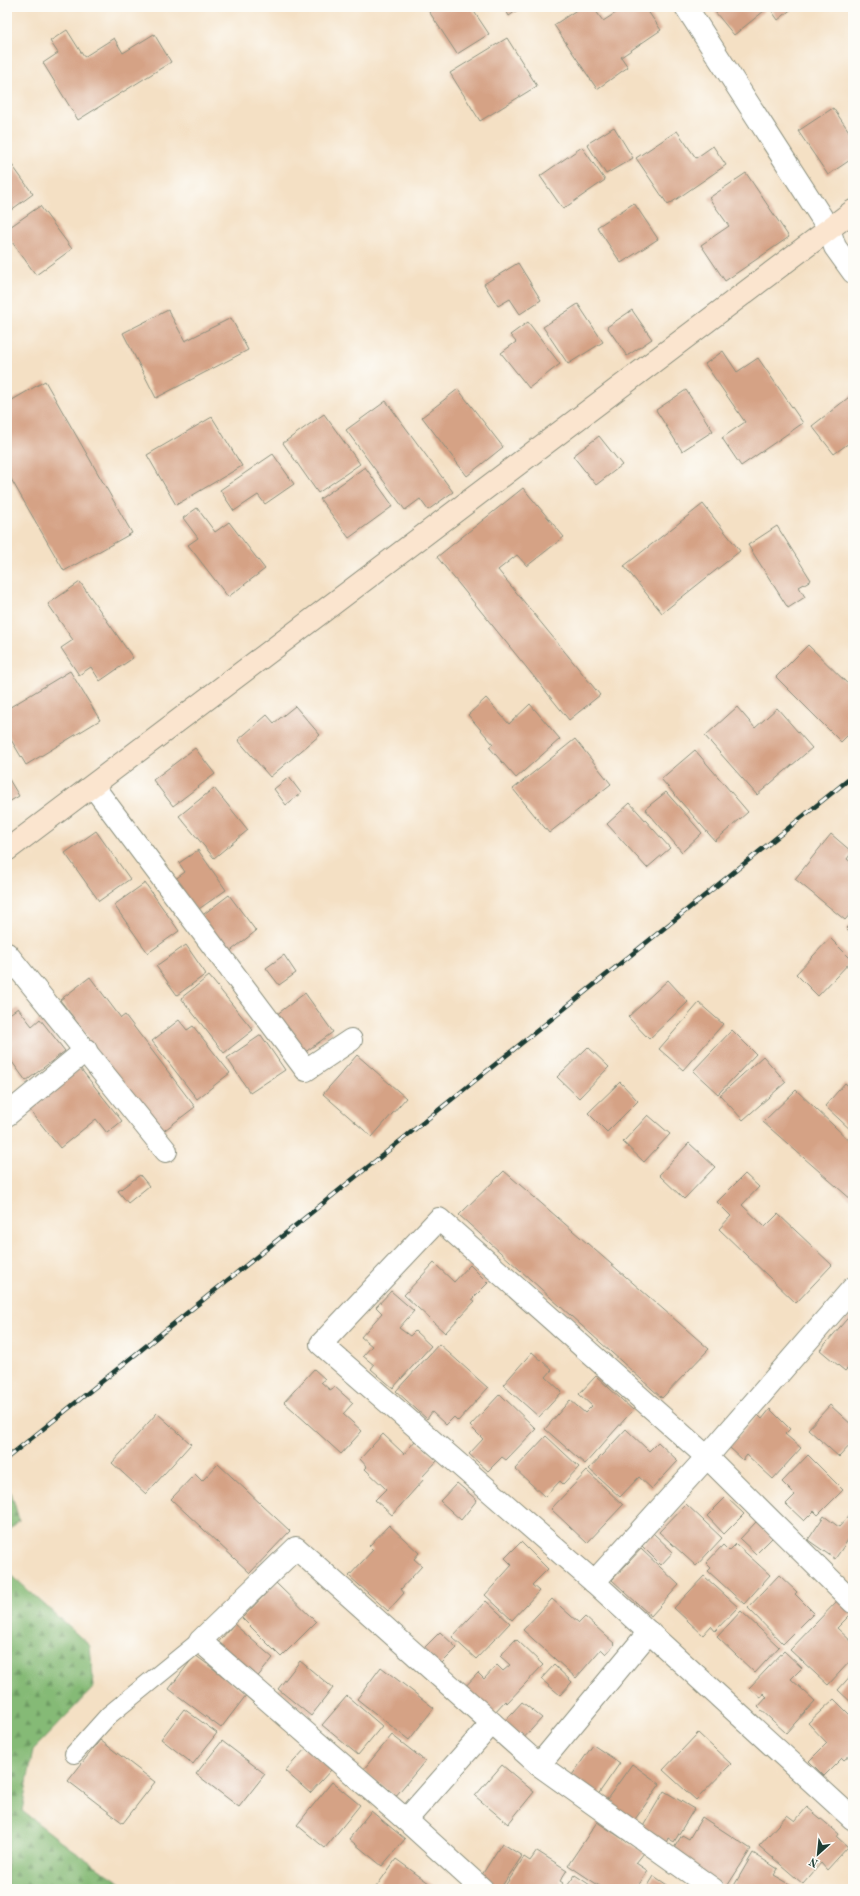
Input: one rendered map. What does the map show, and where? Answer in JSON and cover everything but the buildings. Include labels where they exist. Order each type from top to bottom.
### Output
[{"type":"street","points":[[686,7],[829,229],[835,247],[853,272]]},
{"type":"street","points":[[7,850],[853,211]]},
{"type":"street","points":[[93,786],[306,1070],[351,1040]]},
{"type":"street","points":[[7,954],[166,1151]]},
{"type":"street","points":[[7,1115],[86,1050]]},
{"type":"street","points":[[853,1602],[707,1457],[438,1219],[321,1344],[594,1582],[853,1819]]},
{"type":"street","points":[[594,1582],[707,1457],[853,1288]]},
{"type":"street","points":[[482,1889],[406,1820],[200,1640],[296,1548],[539,1766],[713,1889]]},
{"type":"street","points":[[539,1766],[649,1632]]},
{"type":"street","points":[[406,1820],[492,1723]]},
{"type":"lane","points":[[74,1754],[109,1715],[200,1640]]},
{"type":"green space","points":[[11,1492],[19,1520],[7,1533],[7,1496]]},
{"type":"green space","points":[[7,1571],[90,1646],[94,1687],[33,1750],[22,1811],[75,1852],[124,1885],[125,1889],[7,1889]]},
{"type":"railway","points":[[7,1458],[853,776]]}]
